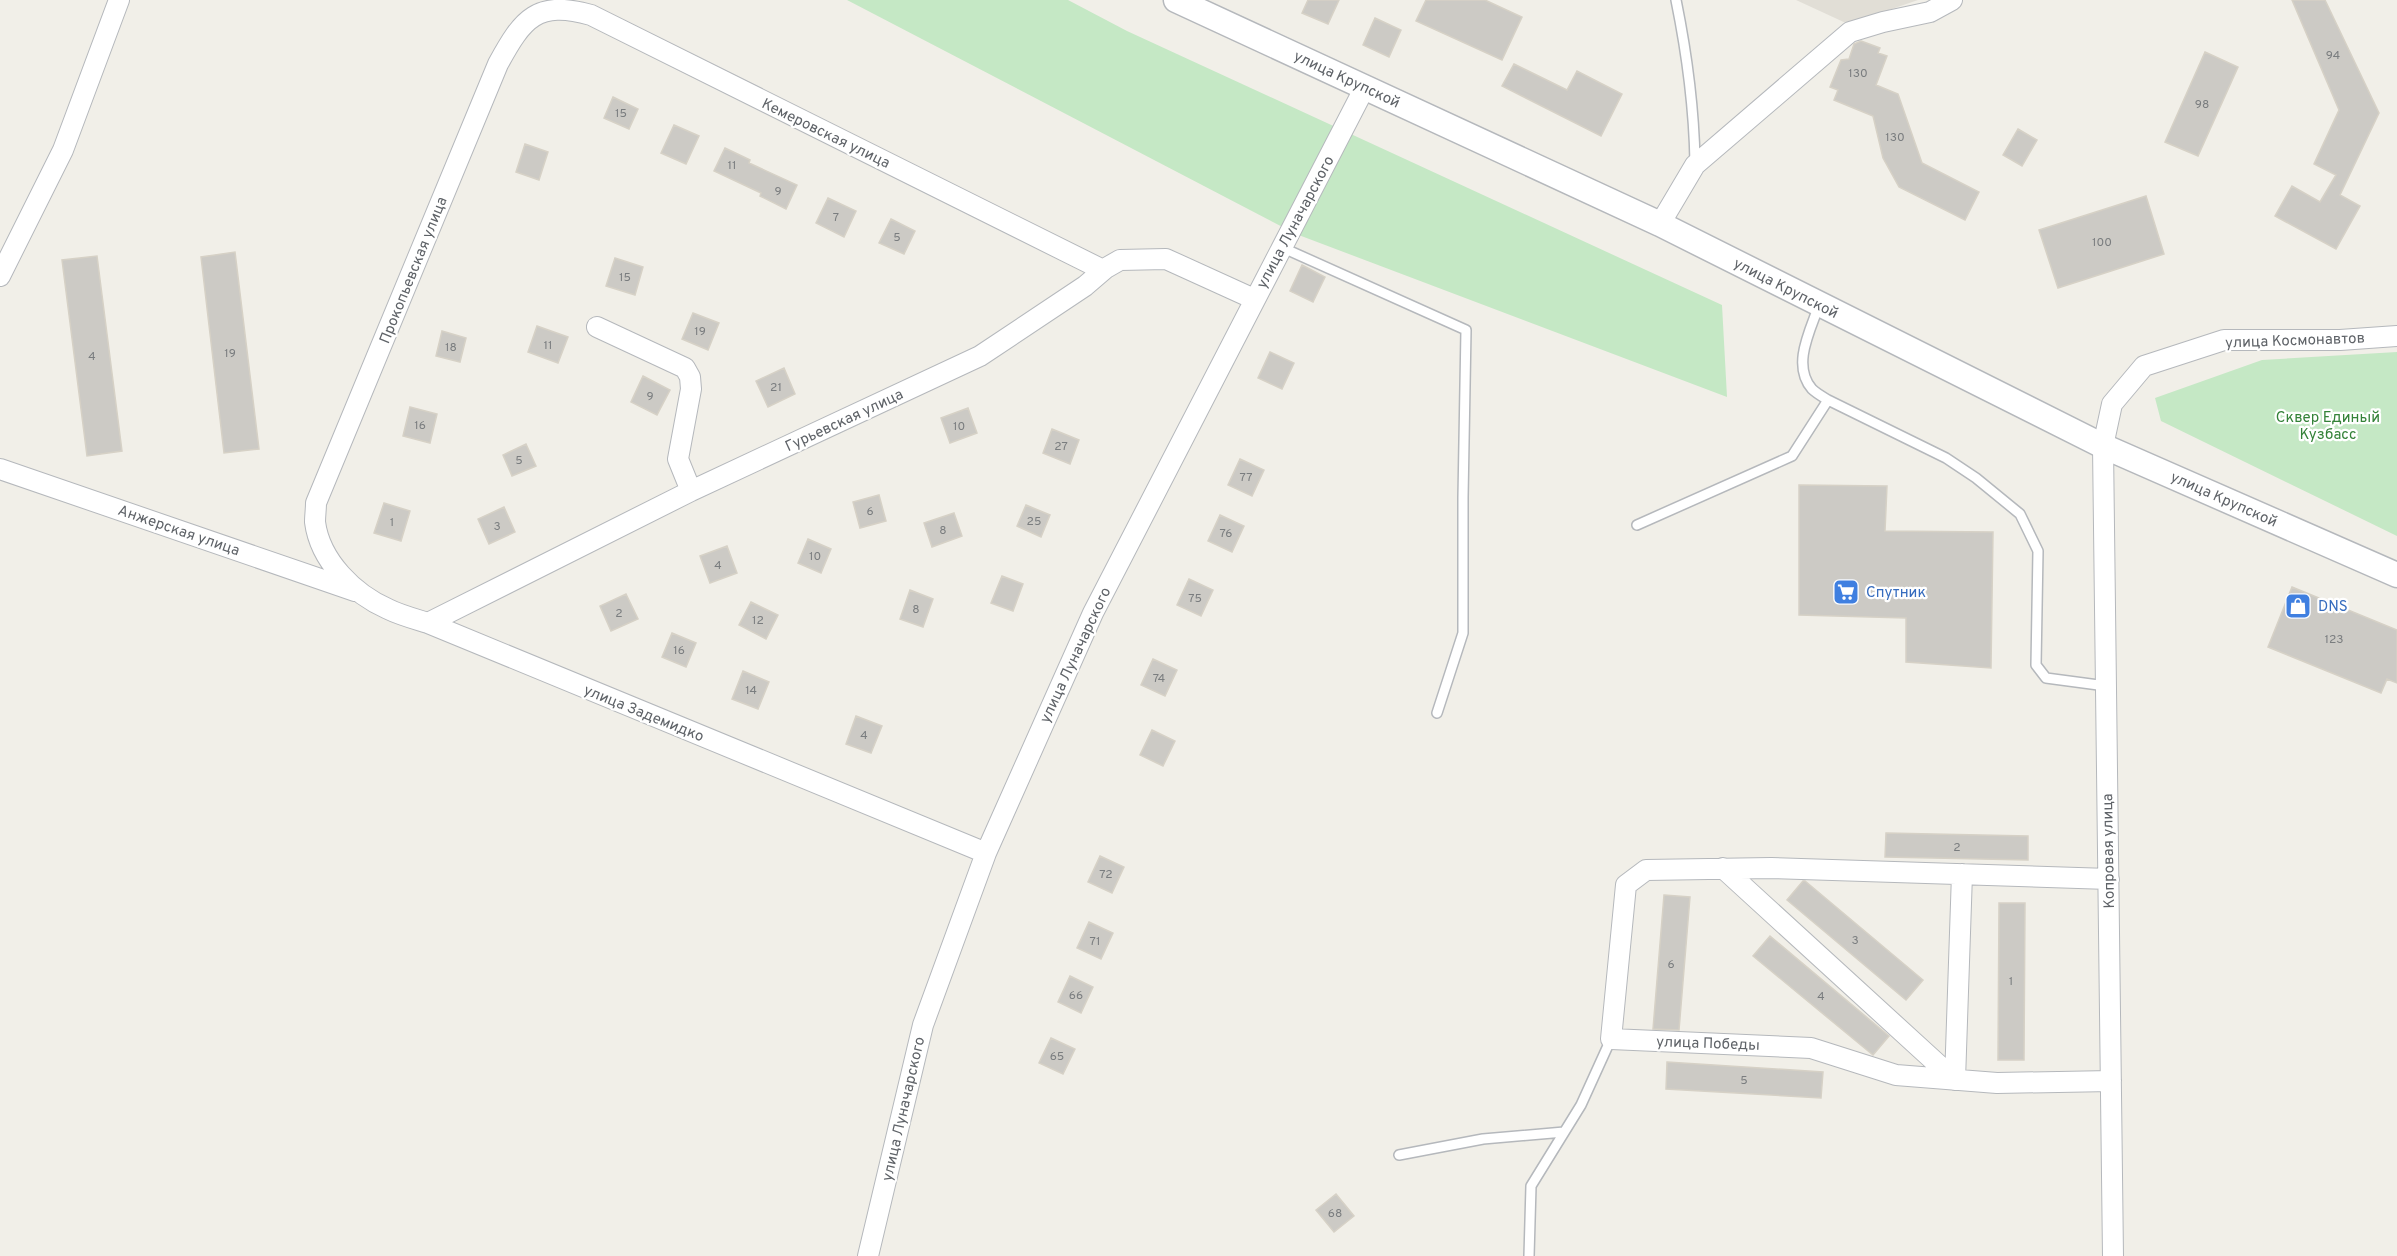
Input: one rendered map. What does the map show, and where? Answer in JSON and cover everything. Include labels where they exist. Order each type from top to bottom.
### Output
[{"type":"street","points":[[0,276],[63,150],[119,0]]},
{"type":"street","name":"улица Крупской","points":[[1176,0],[1660,224],[2103,446],[2397,575]]},
{"type":"street","points":[[1660,224],[1695,165],[1850,32],[1930,12],[1952,0]]},
{"type":"street","name":"Кемеровская улица","points":[[546,11],[568,9],[591,15],[1103,270]]},
{"type":"street","name":"Прокопьевская улица","points":[[323,546],[315,522],[316,503],[498,64],[514,35],[530,19],[546,11]]},
{"type":"street","name":"улица Луначарского","points":[[868,1256],[923,1025],[986,853],[1093,613],[1365,87]]},
{"type":"street","name":"Гурьевская улица","points":[[428,623],[691,491],[980,356],[1120,260],[1166,259],[1254,298]]},
{"type":"street","points":[[597,327],[685,368],[690,377],[691,389],[678,459],[691,491]]},
{"type":"street","name":"улица Космонавтов","points":[[2103,446],[2112,404],[2144,366],[2224,340],[2340,340],[2397,336]]},
{"type":"street","name":"Копровая улица","points":[[2103,446],[2113,1256]]},
{"type":"street","name":"Анжерская улица","points":[[0,469],[357,592]]},
{"type":"street","name":"улица Задемидко","points":[[323,546],[339,572],[357,592],[388,609],[428,623],[986,853]]},
{"type":"street","points":[[1723,868],[1955,1080]]},
{"type":"street","points":[[1611,1039],[1626,885],[1646,870],[1771,868],[2109,879]]},
{"type":"street","points":[[1955,1080],[1962,874]]},
{"type":"street","name":"улица Победы","points":[[1611,1039],[1811,1048],[1896,1075],[1955,1080],[1997,1083],[2111,1081]]},
{"type":"lane","points":[[1676,0],[1686,46],[1694,109],[1695,165]]},
{"type":"lane","points":[[1281,247],[1466,330],[1463,633],[1437,713]]},
{"type":"lane","points":[[1820,304],[1803,349],[1804,372],[1811,388],[1828,400],[1946,458],[1976,478],[2020,514],[2038,551],[2036,664],[2046,678],[2106,686]]},
{"type":"lane","points":[[1638,525],[1792,456],[1828,400]]},
{"type":"lane","points":[[1529,1256],[1530,1186],[1581,1105],[1611,1039]]},
{"type":"lane","points":[[1399,1155],[1484,1139],[1564,1132]]},
{"type":"shaded area","points":[[1796,0],[1918,0],[1848,24]]},
{"type":"green space","points":[[847,0],[1068,0],[1127,31],[1722,305],[1727,397],[1296,234]]},
{"type":"green space","name":"Сквер Единый Кузбасс","points":[[2397,352],[2397,536],[2161,421],[2155,398],[2262,360]]},
{"type":"building","points":[[1308,0],[1339,0],[1328,24],[1302,13]]},
{"type":"building","points":[[1426,0],[1485,0],[1522,17],[1502,60],[1416,21]]},
{"type":"building","points":[[2292,0],[2325,0],[2379,113],[2340,195],[2360,206],[2336,249],[2275,216],[2292,186],[2320,202],[2336,175],[2314,164],[2339,110]]},
{"type":"building","points":[[1375,18],[1401,30],[1389,57],[1363,45]]},
{"type":"building","points":[[1861,41],[1880,48],[1878,53],[1887,56],[1876,85],[1898,94],[1922,163],[1979,192],[1965,220],[1899,187],[1883,158],[1873,116],[1834,100],[1838,90],[1830,87],[1841,60],[1849,59],[1854,44]]},
{"type":"building","points":[[2205,52],[2238,67],[2198,156],[2165,142]]},
{"type":"building","points":[[1514,64],[1567,90],[1577,71],[1622,94],[1601,136],[1502,86]]},
{"type":"building","points":[[613,97],[638,109],[629,129],[604,118]]},
{"type":"building","points":[[674,125],[699,136],[686,164],[661,153]]},
{"type":"building","points":[[2018,129],[2037,140],[2022,166],[2003,155]]},
{"type":"building","points":[[525,144],[548,152],[539,180],[516,172]]},
{"type":"building","points":[[725,148],[750,160],[749,163],[797,185],[786,209],[760,196],[761,193],[714,171]]},
{"type":"building","points":[[2146,196],[2164,254],[2058,288],[2039,230]]},
{"type":"building","points":[[828,198],[856,211],[844,237],[816,223]]},
{"type":"building","points":[[891,219],[915,231],[904,254],[879,243]]},
{"type":"building","points":[[235,252],[259,449],[224,453],[201,257]]},
{"type":"building","points":[[97,256],[122,451],[87,456],[62,260]]},
{"type":"building","points":[[615,258],[643,267],[635,295],[606,286]]},
{"type":"building","points":[[1302,265],[1325,277],[1313,302],[1290,291]]},
{"type":"building","points":[[693,313],[719,323],[708,350],[682,339]]},
{"type":"building","points":[[537,326],[568,337],[558,363],[528,352]]},
{"type":"building","points":[[442,331],[466,338],[460,362],[436,356]]},
{"type":"building","points":[[1270,352],[1294,363],[1282,389],[1258,378]]},
{"type":"building","points":[[784,368],[795,394],[768,407],[756,381]]},
{"type":"building","points":[[643,376],[670,390],[657,415],[631,402]]},
{"type":"building","points":[[410,407],[437,414],[430,443],[403,436]]},
{"type":"building","points":[[968,408],[977,433],[950,443],[941,418]]},
{"type":"building","points":[[1052,429],[1079,440],[1070,464],[1043,453]]},
{"type":"building","points":[[526,444],[536,466],[512,476],[503,455]]},
{"type":"building","points":[[1240,459],[1264,470],[1252,496],[1228,485]]},
{"type":"building","name":"Спутник","points":[[1799,485],[1887,486],[1885,531],[1993,532],[1991,668],[1906,662],[1906,618],[1799,615]]},
{"type":"building","points":[[879,495],[886,521],[860,528],[853,502]]},
{"type":"building","points":[[384,503],[410,511],[401,541],[374,533]]},
{"type":"building","points":[[1026,505],[1050,515],[1041,537],[1017,526]]},
{"type":"building","points":[[504,507],[515,532],[489,544],[478,519]]},
{"type":"building","points":[[954,513],[962,536],[932,547],[924,523]]},
{"type":"building","points":[[1220,515],[1244,526],[1232,552],[1208,541]]},
{"type":"building","points":[[808,539],[831,549],[821,573],[798,563]]},
{"type":"building","points":[[727,546],[737,573],[710,583],[700,556]]},
{"type":"building","points":[[1002,576],[1023,584],[1013,611],[991,603]]},
{"type":"building","points":[[1189,579],[1213,590],[1201,616],[1177,605]]},
{"type":"building","points":[[2292,587],[2397,630],[2397,683],[2387,679],[2381,693],[2268,647]]},
{"type":"building","points":[[910,590],[933,599],[923,627],[900,619]]},
{"type":"building","points":[[626,594],[638,619],[611,631],[600,606]]},
{"type":"building","points":[[751,602],[778,615],[766,639],[739,625]]},
{"type":"building","points":[[672,633],[696,643],[686,667],[662,657]]},
{"type":"building","points":[[1153,659],[1177,670],[1165,696],[1141,685]]},
{"type":"building","points":[[743,671],[769,682],[758,709],[732,699]]},
{"type":"building","points":[[856,716],[882,726],[871,753],[846,744]]},
{"type":"building","points":[[1152,730],[1175,741],[1163,766],[1140,755]]},
{"type":"building","points":[[1886,833],[2028,836],[2028,860],[1885,857]]},
{"type":"building","points":[[1100,856],[1124,867],[1112,893],[1088,882]]},
{"type":"building","points":[[1803,881],[1923,980],[1906,1000],[1787,900]]},
{"type":"building","points":[[1664,895],[1690,897],[1679,1030],[1653,1029]]},
{"type":"building","points":[[1999,903],[2025,903],[2024,1060],[1998,1060]]},
{"type":"building","points":[[1089,922],[1113,933],[1101,959],[1077,948]]},
{"type":"building","points":[[1770,936],[1889,1036],[1873,1055],[1753,956]]},
{"type":"building","points":[[1070,976],[1093,987],[1081,1013],[1058,1002]]},
{"type":"building","points":[[1051,1038],[1075,1049],[1063,1074],[1039,1063]]},
{"type":"building","points":[[1667,1062],[1823,1072],[1821,1098],[1666,1089]]},
{"type":"building","points":[[1336,1194],[1354,1216],[1334,1232],[1316,1210]]},
{"type":"place","name":"Спутник","points":[[1846,592]]},
{"type":"place","name":"DNS","points":[[2298,606]]}]
